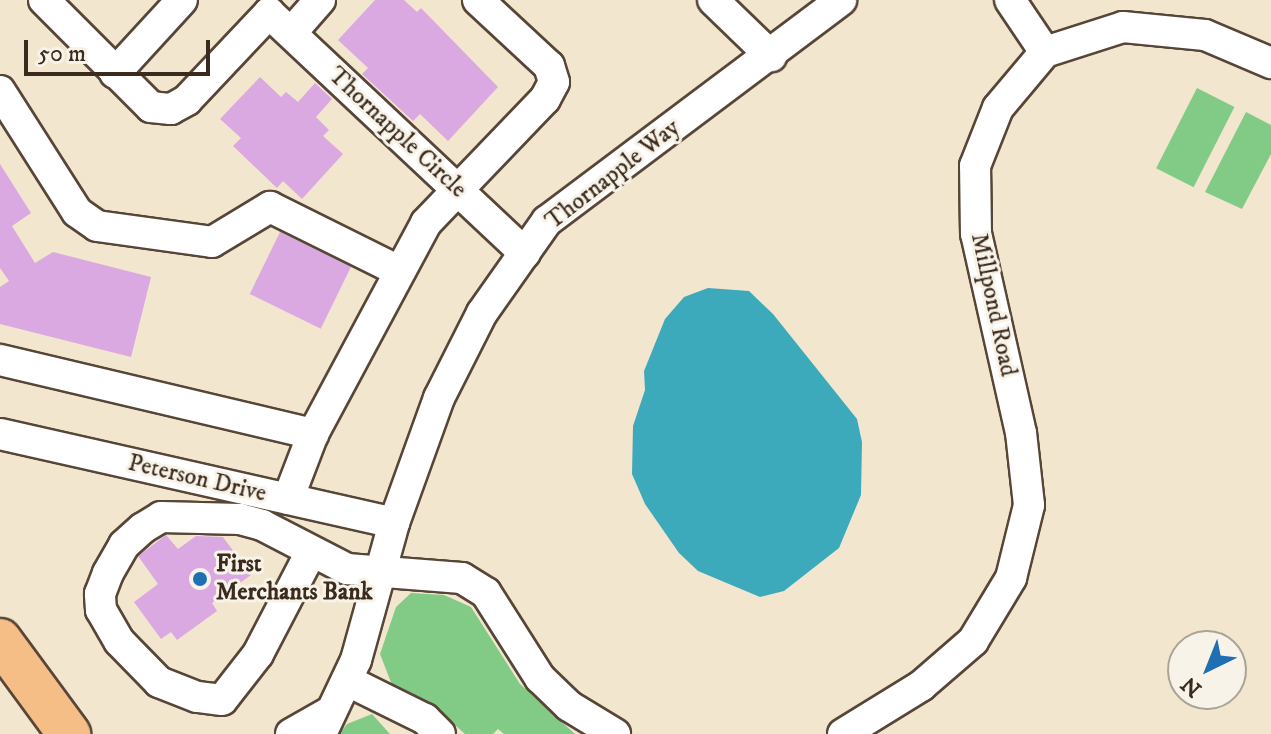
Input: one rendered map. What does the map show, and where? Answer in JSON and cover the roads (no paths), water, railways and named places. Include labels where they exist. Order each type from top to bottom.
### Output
[{"type":"highway","points":[[0,640],[69,734]]},
{"type":"street","points":[[44,0],[151,107],[171,109],[187,100],[271,15],[320,0]]},
{"type":"street","points":[[115,73],[182,0]]},
{"type":"street","points":[[288,499],[313,434],[397,270],[426,223],[545,99],[554,82],[549,66],[478,0]]},
{"type":"street","points":[[713,0],[771,56]]},
{"type":"street","name":"Thornapple Way","points":[[291,734],[324,723],[348,681],[384,571],[394,523],[439,398],[482,313],[547,221],[771,56],[841,0]]},
{"type":"street","points":[[1010,0],[1045,52],[1123,27],[1205,35],[1271,63]]},
{"type":"street","name":"Thornapple Circle","points":[[271,15],[525,253]]},
{"type":"street","name":"Millpond Road","points":[[843,734],[921,686],[973,641],[1011,578],[1029,505],[1021,433],[976,234],[975,166],[998,108],[1045,52]]},
{"type":"street","points":[[0,91],[77,212],[97,226],[212,242],[227,238],[258,211],[270,207],[397,270]]},
{"type":"street","points":[[0,360],[313,434]]},
{"type":"street","name":"Peterson Drive","points":[[0,434],[394,523]]},
{"type":"street","points":[[310,554],[258,654],[222,700],[197,697],[159,682],[108,624],[100,594],[124,545],[161,517],[211,516],[262,525],[310,554],[347,569],[462,578],[486,593],[540,678],[569,706],[615,734]]},
{"type":"street","points":[[348,681],[425,719],[440,734]]},
{"type":"water","points":[[708,288],[749,291],[773,314],[857,419],[862,442],[861,495],[839,548],[784,591],[760,597],[698,571],[679,553],[645,504],[632,474],[633,426],[645,390],[644,371],[665,319],[684,297]]},
{"type":"place","name":"First Merchants Bank","points":[[200,579]]}]
